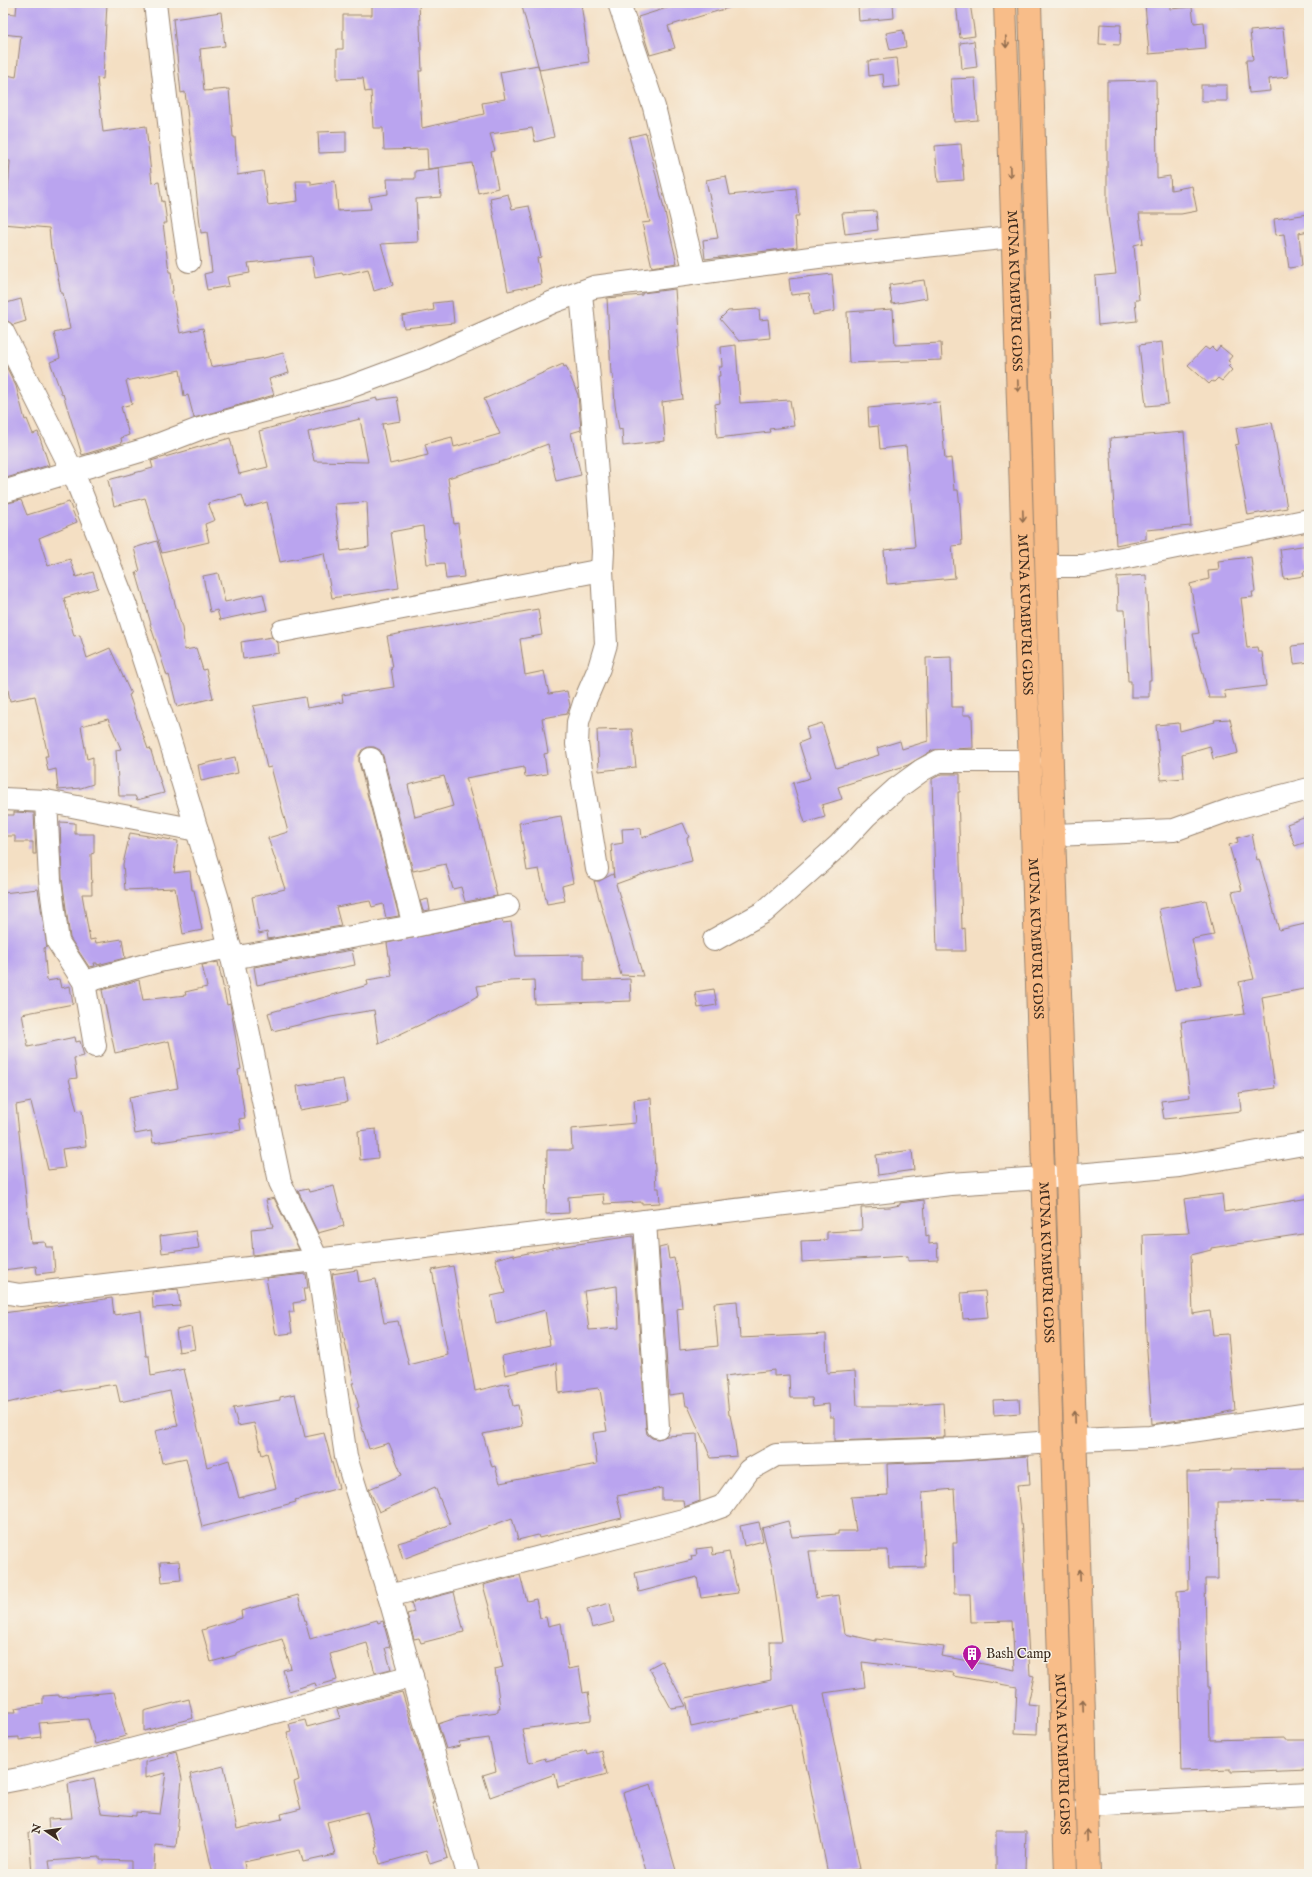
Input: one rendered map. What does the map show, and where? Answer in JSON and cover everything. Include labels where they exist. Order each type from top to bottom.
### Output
[{"type":"highway","name":"MUNA KUMBURI GDSS","points":[[1005,3],[1066,1874]]},
{"type":"highway","name":"MUNA KUMBURI GDSS","points":[[1030,3],[1054,835],[1076,1440],[1088,1874]]},
{"type":"street","points":[[155,3],[172,148],[189,261]]},
{"type":"street","points":[[619,3],[654,107],[695,273]]},
{"type":"street","points":[[3,492],[147,449],[199,429],[347,388],[425,359],[553,302],[594,287],[818,257],[1012,237]]},
{"type":"street","points":[[580,292],[592,410],[603,551],[602,570],[606,644],[599,668],[584,703],[578,722],[577,744],[597,869]]},
{"type":"street","points":[[3,332],[73,472],[126,606],[220,906],[280,1182],[317,1259],[346,1457],[412,1676],[462,1872]]},
{"type":"street","points":[[1047,566],[1083,566],[1309,520]]},
{"type":"street","points":[[282,631],[602,570]]},
{"type":"street","points":[[371,759],[414,926]]},
{"type":"street","points":[[714,940],[764,912],[839,845],[866,816],[896,789],[922,770],[939,761],[1030,761]]},
{"type":"street","points":[[1054,835],[1174,830],[1232,809],[1309,788]]},
{"type":"street","points":[[3,799],[46,801],[197,830]]},
{"type":"street","points":[[46,801],[50,880],[58,942],[84,982],[95,1046]]},
{"type":"street","points":[[84,982],[159,961],[231,953],[414,926],[508,906]]},
{"type":"street","points":[[3,1292],[20,1295],[950,1184],[1043,1178],[1179,1166],[1309,1143]]},
{"type":"street","points":[[645,1220],[658,1428]]},
{"type":"street","points":[[1076,1440],[1150,1437],[1309,1414]]},
{"type":"street","points":[[389,1596],[686,1519],[724,1506],[749,1470],[776,1455],[958,1449],[1052,1442]]},
{"type":"street","points":[[3,1782],[194,1734],[412,1676]]},
{"type":"street","points":[[1086,1805],[1309,1794]]},
{"type":"building","points":[[17,3],[107,3],[103,79],[97,78],[103,132],[146,126],[152,183],[159,182],[162,202],[164,201],[167,223],[163,223],[169,272],[171,272],[172,291],[180,333],[203,328],[211,367],[264,358],[283,353],[289,373],[269,379],[274,395],[194,418],[188,395],[184,396],[180,370],[126,381],[132,404],[121,407],[129,435],[121,438],[122,443],[82,455],[63,394],[62,395],[50,362],[60,358],[54,333],[70,329],[63,293],[61,293],[53,250],[51,249],[49,228],[3,224],[3,191],[8,191],[10,161],[3,160],[3,74],[16,77],[21,36],[3,34],[3,13],[16,14]]},
{"type":"building","points":[[372,3],[419,3],[422,71],[419,71],[422,128],[484,114],[482,103],[505,99],[500,72],[538,65],[521,3],[581,3],[589,62],[539,70],[554,137],[535,142],[532,128],[490,134],[495,151],[491,152],[498,188],[478,193],[472,163],[428,169],[427,149],[384,150],[383,128],[373,128],[371,91],[365,92],[363,78],[337,79],[337,49],[343,49],[343,15],[372,15]]},
{"type":"building","points":[[683,3],[730,3],[731,7],[668,26],[675,48],[650,55],[638,17]]},
{"type":"building","points":[[893,3],[894,18],[859,21],[858,6]]},
{"type":"building","points":[[956,3],[970,3],[975,36],[960,38]]},
{"type":"building","points":[[1145,3],[1170,3],[1170,9],[1192,7],[1194,23],[1204,22],[1206,49],[1149,54]]},
{"type":"building","points":[[221,12],[225,46],[200,49],[204,91],[229,89],[233,137],[235,137],[237,175],[263,171],[268,205],[298,201],[296,181],[311,181],[311,185],[335,181],[338,211],[371,209],[369,197],[388,194],[387,179],[415,179],[415,171],[439,168],[441,197],[416,199],[418,242],[381,244],[393,285],[374,291],[368,269],[343,275],[342,273],[315,278],[312,256],[248,263],[250,273],[227,277],[229,286],[207,290],[204,274],[212,272],[207,232],[201,233],[185,92],[181,93],[173,19]]},
{"type":"building","points":[[1100,24],[1121,25],[1120,45],[1099,44]]},
{"type":"building","points":[[1283,28],[1288,77],[1269,79],[1270,91],[1249,93],[1246,60],[1253,60],[1250,31]]},
{"type":"building","points":[[903,30],[906,47],[890,50],[886,33]]},
{"type":"building","points":[[974,41],[977,67],[962,69],[960,43]]},
{"type":"building","points":[[897,58],[900,86],[884,88],[883,74],[869,76],[868,61]]},
{"type":"building","points":[[975,78],[978,120],[954,122],[951,79]]},
{"type":"building","points":[[1156,80],[1157,178],[1170,176],[1171,190],[1192,186],[1197,211],[1181,214],[1139,214],[1143,243],[1134,245],[1139,300],[1135,300],[1137,321],[1098,325],[1095,276],[1116,274],[1107,209],[1107,81]]},
{"type":"building","points":[[1201,85],[1227,85],[1227,101],[1201,101]]},
{"type":"building","points":[[346,131],[346,152],[319,153],[318,132]]},
{"type":"building","points":[[646,133],[677,263],[652,267],[642,223],[650,222],[629,137]]},
{"type":"building","points":[[961,144],[964,180],[938,182],[935,146]]},
{"type":"building","points":[[726,176],[730,195],[796,188],[799,216],[795,216],[797,247],[705,259],[703,240],[718,238],[706,180]]},
{"type":"building","points":[[508,194],[512,209],[529,206],[541,257],[537,258],[542,284],[508,291],[490,198]]},
{"type":"building","points":[[876,211],[878,230],[845,234],[842,213]]},
{"type":"building","points":[[1309,214],[1309,231],[1299,233],[1302,266],[1289,268],[1284,234],[1276,235],[1274,219]]},
{"type":"building","points":[[832,274],[835,311],[813,315],[809,293],[791,295],[789,279]]},
{"type":"building","points":[[924,280],[927,298],[892,304],[889,285]]},
{"type":"building","points":[[675,289],[679,347],[677,347],[683,399],[662,402],[665,441],[623,446],[622,429],[619,430],[615,405],[613,374],[611,374],[607,298],[642,295],[642,293]]},
{"type":"building","points":[[21,299],[26,321],[13,325],[6,320],[3,304]]},
{"type":"building","points":[[452,301],[454,323],[404,328],[402,316],[434,310],[433,303]]},
{"type":"building","points":[[759,309],[760,320],[768,319],[770,338],[739,341],[720,319],[728,311]]},
{"type":"building","points":[[893,309],[895,345],[941,343],[942,360],[849,363],[847,312]]},
{"type":"building","points":[[1162,342],[1168,404],[1146,406],[1139,345]]},
{"type":"building","points":[[736,345],[740,403],[790,400],[794,426],[769,429],[770,432],[717,438],[715,404],[720,403],[718,376],[720,376],[719,367],[722,367],[721,347]]},
{"type":"building","points":[[1220,346],[1232,356],[1228,361],[1231,363],[1228,366],[1232,370],[1222,381],[1218,378],[1209,384],[1188,365],[1205,347],[1209,350],[1212,347],[1216,351]]},
{"type":"building","points":[[3,360],[16,386],[25,420],[27,419],[33,434],[38,432],[49,465],[3,479]]},
{"type":"building","points":[[563,364],[564,367],[566,366],[578,395],[581,430],[571,433],[581,475],[556,481],[548,444],[510,459],[448,478],[454,524],[458,523],[464,577],[446,579],[444,563],[427,564],[423,526],[391,532],[399,588],[332,598],[324,553],[280,562],[267,502],[246,508],[242,495],[208,503],[215,520],[205,524],[209,542],[162,553],[145,498],[114,506],[108,480],[153,468],[151,461],[230,438],[239,474],[268,467],[259,431],[295,421],[295,419],[315,413],[377,398],[377,400],[397,397],[401,421],[382,424],[390,464],[428,455],[425,444],[452,437],[454,447],[500,434],[484,399]],"holes":[[[360,419],[368,462],[314,461],[308,432]],[[367,502],[369,547],[341,551],[335,504]]]},
{"type":"building","points":[[940,402],[945,459],[951,458],[954,490],[958,490],[960,507],[962,545],[952,546],[955,578],[887,584],[884,550],[915,547],[906,446],[880,449],[878,426],[869,427],[868,408]]},
{"type":"building","points":[[1272,422],[1287,508],[1248,515],[1235,445],[1239,444],[1236,428]]},
{"type":"building","points":[[1184,432],[1191,526],[1146,530],[1146,539],[1116,545],[1110,438]]},
{"type":"building","points":[[21,500],[27,515],[69,502],[77,522],[39,538],[48,566],[70,559],[76,577],[93,572],[98,588],[64,598],[74,636],[80,635],[87,658],[110,648],[131,694],[129,695],[148,749],[150,748],[164,793],[137,800],[135,796],[119,796],[116,750],[121,749],[108,719],[81,726],[87,759],[93,757],[93,784],[81,788],[58,790],[56,769],[48,771],[45,756],[48,756],[35,696],[10,701],[3,662],[3,504]]},
{"type":"building","points":[[157,541],[182,628],[185,650],[196,648],[203,670],[206,669],[213,698],[177,707],[169,675],[167,676],[150,624],[136,572],[140,571],[134,548]]},
{"type":"building","points":[[1309,545],[1309,571],[1303,572],[1304,576],[1284,579],[1280,549]]},
{"type":"building","points":[[1251,557],[1255,592],[1252,592],[1253,597],[1241,598],[1247,648],[1257,647],[1258,652],[1262,652],[1266,686],[1224,691],[1226,698],[1209,698],[1193,634],[1199,633],[1190,584],[1209,579],[1208,571],[1219,570],[1218,561]]},
{"type":"building","points":[[218,573],[225,602],[263,594],[267,610],[220,620],[217,610],[210,612],[203,576]]},
{"type":"building","points":[[1146,575],[1151,680],[1149,680],[1149,697],[1131,697],[1131,681],[1128,681],[1125,610],[1118,610],[1117,577]]},
{"type":"building","points":[[538,609],[542,635],[520,639],[525,675],[544,671],[549,694],[567,691],[570,706],[567,714],[542,718],[548,753],[544,754],[547,774],[525,777],[524,767],[466,778],[482,833],[497,896],[465,902],[461,887],[453,889],[446,864],[413,871],[383,756],[380,750],[374,747],[368,747],[362,750],[359,756],[359,762],[399,916],[386,918],[383,904],[372,907],[370,901],[336,907],[341,926],[268,939],[267,932],[259,934],[252,897],[285,889],[268,838],[288,832],[271,767],[267,768],[253,706],[305,697],[307,708],[343,702],[342,695],[394,687],[391,667],[393,667],[387,636]],"holes":[[[444,776],[453,806],[415,817],[408,785]]]},
{"type":"building","points":[[272,637],[278,643],[279,653],[243,659],[241,642]]},
{"type":"building","points":[[1309,644],[1309,662],[1294,664],[1292,646]]},
{"type":"building","points":[[951,657],[952,707],[963,707],[963,715],[972,715],[973,748],[933,750],[908,765],[838,787],[842,799],[822,805],[825,817],[805,823],[793,783],[810,778],[799,743],[809,739],[806,728],[822,723],[836,768],[879,755],[877,748],[900,741],[902,749],[928,741],[926,658]]},
{"type":"building","points":[[1230,719],[1238,753],[1213,759],[1210,746],[1182,754],[1184,778],[1161,780],[1156,725],[1179,723],[1180,731],[1215,722],[1214,720]]},
{"type":"building","points":[[632,729],[636,767],[599,771],[597,730]]},
{"type":"building","points":[[235,757],[238,773],[201,781],[198,765]]},
{"type":"building","points":[[942,774],[960,774],[960,792],[958,792],[962,929],[965,928],[966,951],[937,951],[932,779]]},
{"type":"building","points":[[14,812],[34,813],[36,854],[33,854],[33,842],[15,842],[15,836],[3,836],[3,815],[14,815]]},
{"type":"building","points":[[561,816],[573,883],[562,886],[565,901],[547,904],[539,869],[527,871],[519,823]]},
{"type":"building","points":[[1309,816],[1309,841],[1295,846],[1287,824]]},
{"type":"building","points":[[60,822],[75,823],[75,834],[94,834],[94,853],[91,854],[92,894],[82,894],[90,940],[95,939],[96,943],[122,939],[125,958],[97,965],[97,963],[94,963],[95,966],[89,967],[70,938],[62,879]]},
{"type":"building","points":[[683,823],[689,837],[687,838],[692,861],[652,871],[616,884],[643,976],[621,975],[594,881],[599,881],[613,874],[614,878],[611,845],[623,843],[622,829],[641,828],[642,838]]},
{"type":"building","points":[[130,833],[178,841],[174,873],[190,871],[192,890],[194,890],[202,930],[183,934],[175,888],[125,890],[123,864]]},
{"type":"building","points":[[1252,834],[1257,860],[1259,859],[1279,930],[1309,923],[1309,988],[1262,997],[1275,1088],[1239,1093],[1241,1111],[1164,1119],[1161,1101],[1190,1097],[1181,1022],[1245,1014],[1239,982],[1254,979],[1232,892],[1242,890],[1229,845],[1238,842],[1237,838]]},
{"type":"building","points":[[38,889],[47,947],[44,948],[47,981],[59,979],[61,988],[70,986],[73,1004],[22,1014],[28,1047],[75,1037],[76,1042],[80,1041],[84,1056],[74,1058],[77,1078],[69,1079],[77,1111],[82,1110],[86,1146],[62,1149],[65,1168],[48,1170],[31,1102],[16,1105],[31,1243],[45,1242],[46,1247],[53,1247],[55,1272],[37,1274],[36,1266],[3,1270],[3,1058],[6,1058],[3,1040],[3,893]]},
{"type":"building","points":[[428,899],[430,910],[423,911],[420,901]]},
{"type":"building","points":[[1206,900],[1214,935],[1192,939],[1201,985],[1175,991],[1159,909]]},
{"type":"building","points":[[502,920],[503,923],[511,922],[516,956],[584,955],[584,981],[630,979],[631,1001],[535,1004],[534,980],[510,981],[477,986],[479,995],[458,1007],[379,1044],[374,1010],[331,1017],[273,1031],[268,1013],[368,985],[367,980],[392,976],[387,943]]},
{"type":"building","points":[[352,950],[355,965],[257,985],[254,967]]},
{"type":"building","points":[[218,962],[227,1005],[230,1004],[241,1069],[238,1070],[245,1118],[239,1119],[241,1130],[153,1143],[151,1131],[135,1134],[129,1097],[178,1088],[169,1041],[115,1053],[102,990],[139,980],[143,1000],[186,995],[185,992],[207,987],[202,965]]},
{"type":"building","points":[[714,989],[717,1005],[698,1008],[695,992]]},
{"type":"building","points":[[343,1079],[347,1102],[300,1110],[297,1086]]},
{"type":"building","points":[[651,1098],[656,1188],[659,1188],[660,1203],[641,1204],[641,1202],[604,1204],[603,1194],[568,1197],[569,1213],[546,1214],[547,1150],[572,1150],[571,1129],[636,1123],[634,1100]]},
{"type":"building","points":[[376,1129],[378,1158],[360,1160],[358,1131]]},
{"type":"building","points":[[912,1150],[914,1170],[878,1175],[876,1155]]},
{"type":"building","points":[[334,1186],[344,1226],[318,1233],[298,1191],[308,1189],[309,1192]]},
{"type":"building","points":[[1222,1194],[1224,1212],[1309,1198],[1309,1233],[1211,1248],[1211,1250],[1191,1255],[1193,1314],[1210,1311],[1213,1335],[1228,1334],[1235,1410],[1208,1416],[1152,1424],[1146,1336],[1143,1235],[1189,1233],[1184,1199]]},
{"type":"building","points":[[274,1198],[299,1249],[253,1255],[251,1229],[273,1227],[266,1200]]},
{"type":"building","points":[[924,1200],[926,1236],[929,1235],[929,1244],[937,1243],[938,1260],[908,1261],[908,1256],[802,1262],[801,1241],[827,1240],[827,1232],[862,1230],[861,1208],[890,1207],[900,1205],[900,1203]]},
{"type":"building","points":[[196,1231],[199,1248],[162,1253],[160,1236]]},
{"type":"building","points":[[633,1236],[647,1434],[652,1438],[658,1439],[667,1436],[697,1434],[700,1501],[684,1507],[683,1500],[662,1500],[662,1488],[617,1496],[622,1518],[539,1538],[538,1535],[518,1540],[512,1518],[403,1559],[398,1543],[419,1537],[450,1524],[435,1487],[379,1512],[369,1489],[402,1475],[389,1443],[369,1449],[357,1408],[359,1407],[352,1383],[354,1383],[343,1338],[332,1274],[357,1270],[359,1282],[376,1279],[384,1323],[398,1321],[409,1365],[448,1355],[432,1270],[453,1266],[475,1391],[508,1383],[513,1406],[518,1405],[522,1426],[483,1434],[492,1467],[495,1466],[500,1483],[597,1464],[593,1433],[607,1431],[600,1390],[598,1388],[559,1393],[557,1363],[505,1375],[502,1356],[550,1345],[545,1310],[496,1324],[491,1296],[505,1293],[495,1259],[514,1254],[514,1256],[557,1247]],"holes":[[[617,1286],[619,1328],[589,1330],[584,1291]]]},
{"type":"building","points":[[667,1246],[669,1259],[674,1258],[680,1284],[682,1308],[677,1309],[680,1350],[718,1346],[714,1303],[737,1301],[740,1338],[826,1334],[827,1373],[855,1371],[857,1406],[903,1406],[943,1403],[945,1437],[834,1441],[834,1417],[830,1417],[829,1404],[813,1406],[812,1398],[790,1398],[789,1375],[774,1376],[774,1370],[725,1376],[729,1415],[737,1456],[711,1458],[688,1406],[686,1406],[684,1393],[669,1395],[659,1248]]},
{"type":"building","points":[[306,1274],[308,1288],[303,1288],[305,1301],[293,1303],[294,1312],[289,1312],[292,1333],[276,1335],[266,1278]]},
{"type":"building","points":[[178,1289],[180,1306],[153,1308],[152,1292]]},
{"type":"building","points":[[985,1291],[988,1317],[963,1319],[961,1293]]},
{"type":"building","points":[[112,1298],[114,1315],[141,1311],[146,1356],[149,1356],[151,1376],[184,1369],[207,1467],[229,1460],[239,1498],[276,1488],[267,1453],[262,1455],[254,1423],[238,1426],[233,1408],[280,1400],[280,1397],[295,1394],[305,1437],[324,1433],[339,1488],[295,1500],[296,1502],[202,1527],[186,1458],[162,1463],[155,1431],[178,1426],[170,1391],[120,1402],[116,1384],[63,1392],[62,1390],[3,1404],[3,1313]]},
{"type":"building","points":[[191,1327],[195,1349],[179,1352],[176,1330]]},
{"type":"building","points":[[1019,1399],[1020,1413],[994,1415],[993,1400]]},
{"type":"building","points":[[1028,1456],[1030,1484],[1017,1485],[1022,1532],[1030,1675],[1034,1676],[1028,1704],[1038,1705],[1037,1734],[1015,1733],[1017,1687],[953,1676],[954,1673],[862,1662],[865,1687],[824,1693],[860,1869],[828,1874],[794,1705],[691,1727],[686,1698],[771,1680],[770,1641],[782,1641],[772,1567],[762,1528],[788,1521],[792,1537],[838,1534],[838,1531],[856,1531],[851,1497],[888,1495],[887,1464]],"holes":[[[954,1489],[957,1543],[953,1543],[954,1594],[970,1594],[971,1622],[1012,1621],[1015,1670],[942,1656],[944,1647],[876,1639],[876,1641],[845,1634],[839,1595],[816,1598],[809,1551],[888,1550],[889,1568],[925,1567],[922,1492]]]},
{"type":"building","points":[[1309,1468],[1309,1501],[1217,1502],[1218,1579],[1205,1579],[1207,1688],[1209,1688],[1210,1740],[1286,1738],[1286,1740],[1309,1740],[1309,1769],[1231,1772],[1231,1769],[1181,1771],[1177,1591],[1189,1590],[1187,1472],[1231,1471],[1231,1469]]},
{"type":"building","points":[[759,1522],[763,1541],[744,1546],[740,1526]]},
{"type":"building","points":[[712,1547],[713,1555],[729,1552],[738,1593],[701,1598],[697,1577],[639,1592],[635,1573],[692,1560],[691,1556],[697,1555],[696,1549]]},
{"type":"building","points":[[179,1561],[181,1580],[162,1582],[160,1562]]},
{"type":"building","points":[[520,1575],[527,1601],[536,1599],[540,1618],[546,1617],[548,1626],[561,1623],[568,1669],[579,1667],[583,1693],[588,1692],[591,1713],[591,1720],[522,1729],[529,1763],[545,1758],[546,1761],[586,1750],[587,1754],[601,1750],[607,1774],[558,1787],[555,1774],[490,1797],[483,1775],[496,1771],[489,1738],[459,1742],[460,1746],[446,1749],[438,1724],[459,1717],[498,1712],[498,1708],[500,1708],[495,1669],[503,1667],[494,1625],[483,1585]]},
{"type":"building","points":[[454,1592],[464,1632],[421,1643],[419,1638],[414,1639],[407,1614],[414,1612],[411,1603]]},
{"type":"building","points":[[298,1595],[310,1639],[377,1620],[378,1623],[383,1621],[390,1647],[385,1648],[391,1669],[375,1673],[367,1643],[330,1654],[337,1680],[316,1686],[315,1683],[289,1691],[283,1670],[291,1668],[282,1639],[211,1662],[202,1630],[242,1618],[241,1611]]},
{"type":"building","points":[[610,1603],[614,1622],[592,1628],[587,1609]]},
{"type":"building","points":[[662,1661],[686,1706],[671,1708],[649,1668]]},
{"type":"building","points":[[114,1692],[126,1736],[95,1744],[88,1719],[39,1723],[41,1737],[19,1740],[19,1737],[3,1738],[3,1712],[16,1712],[15,1708],[43,1704],[43,1696],[59,1695],[59,1697]]},
{"type":"building","points":[[402,1692],[421,1755],[434,1803],[432,1803],[448,1858],[430,1864],[426,1851],[380,1864],[375,1847],[377,1846],[367,1812],[327,1822],[335,1855],[303,1862],[300,1850],[244,1862],[246,1874],[213,1874],[190,1774],[224,1766],[237,1829],[282,1819],[281,1814],[301,1809],[294,1782],[299,1780],[287,1732],[291,1731],[289,1724],[305,1720],[307,1727],[340,1718],[337,1709]]},
{"type":"building","points":[[189,1699],[193,1718],[144,1731],[144,1711]]},
{"type":"building","points":[[176,1751],[182,1779],[176,1847],[155,1845],[154,1871],[131,1870],[131,1861],[100,1860],[100,1857],[49,1861],[51,1874],[32,1874],[29,1832],[49,1830],[48,1819],[72,1818],[68,1784],[94,1778],[101,1813],[136,1816],[136,1812],[160,1814],[166,1773],[145,1778],[145,1762],[168,1756],[169,1753]]},
{"type":"building","points":[[651,1784],[677,1874],[647,1874],[623,1793]]},
{"type":"building","points":[[996,1831],[1026,1831],[1025,1874],[996,1874]]},
{"type":"place","name":"Bash Camp","points":[[972,1671]]}]
